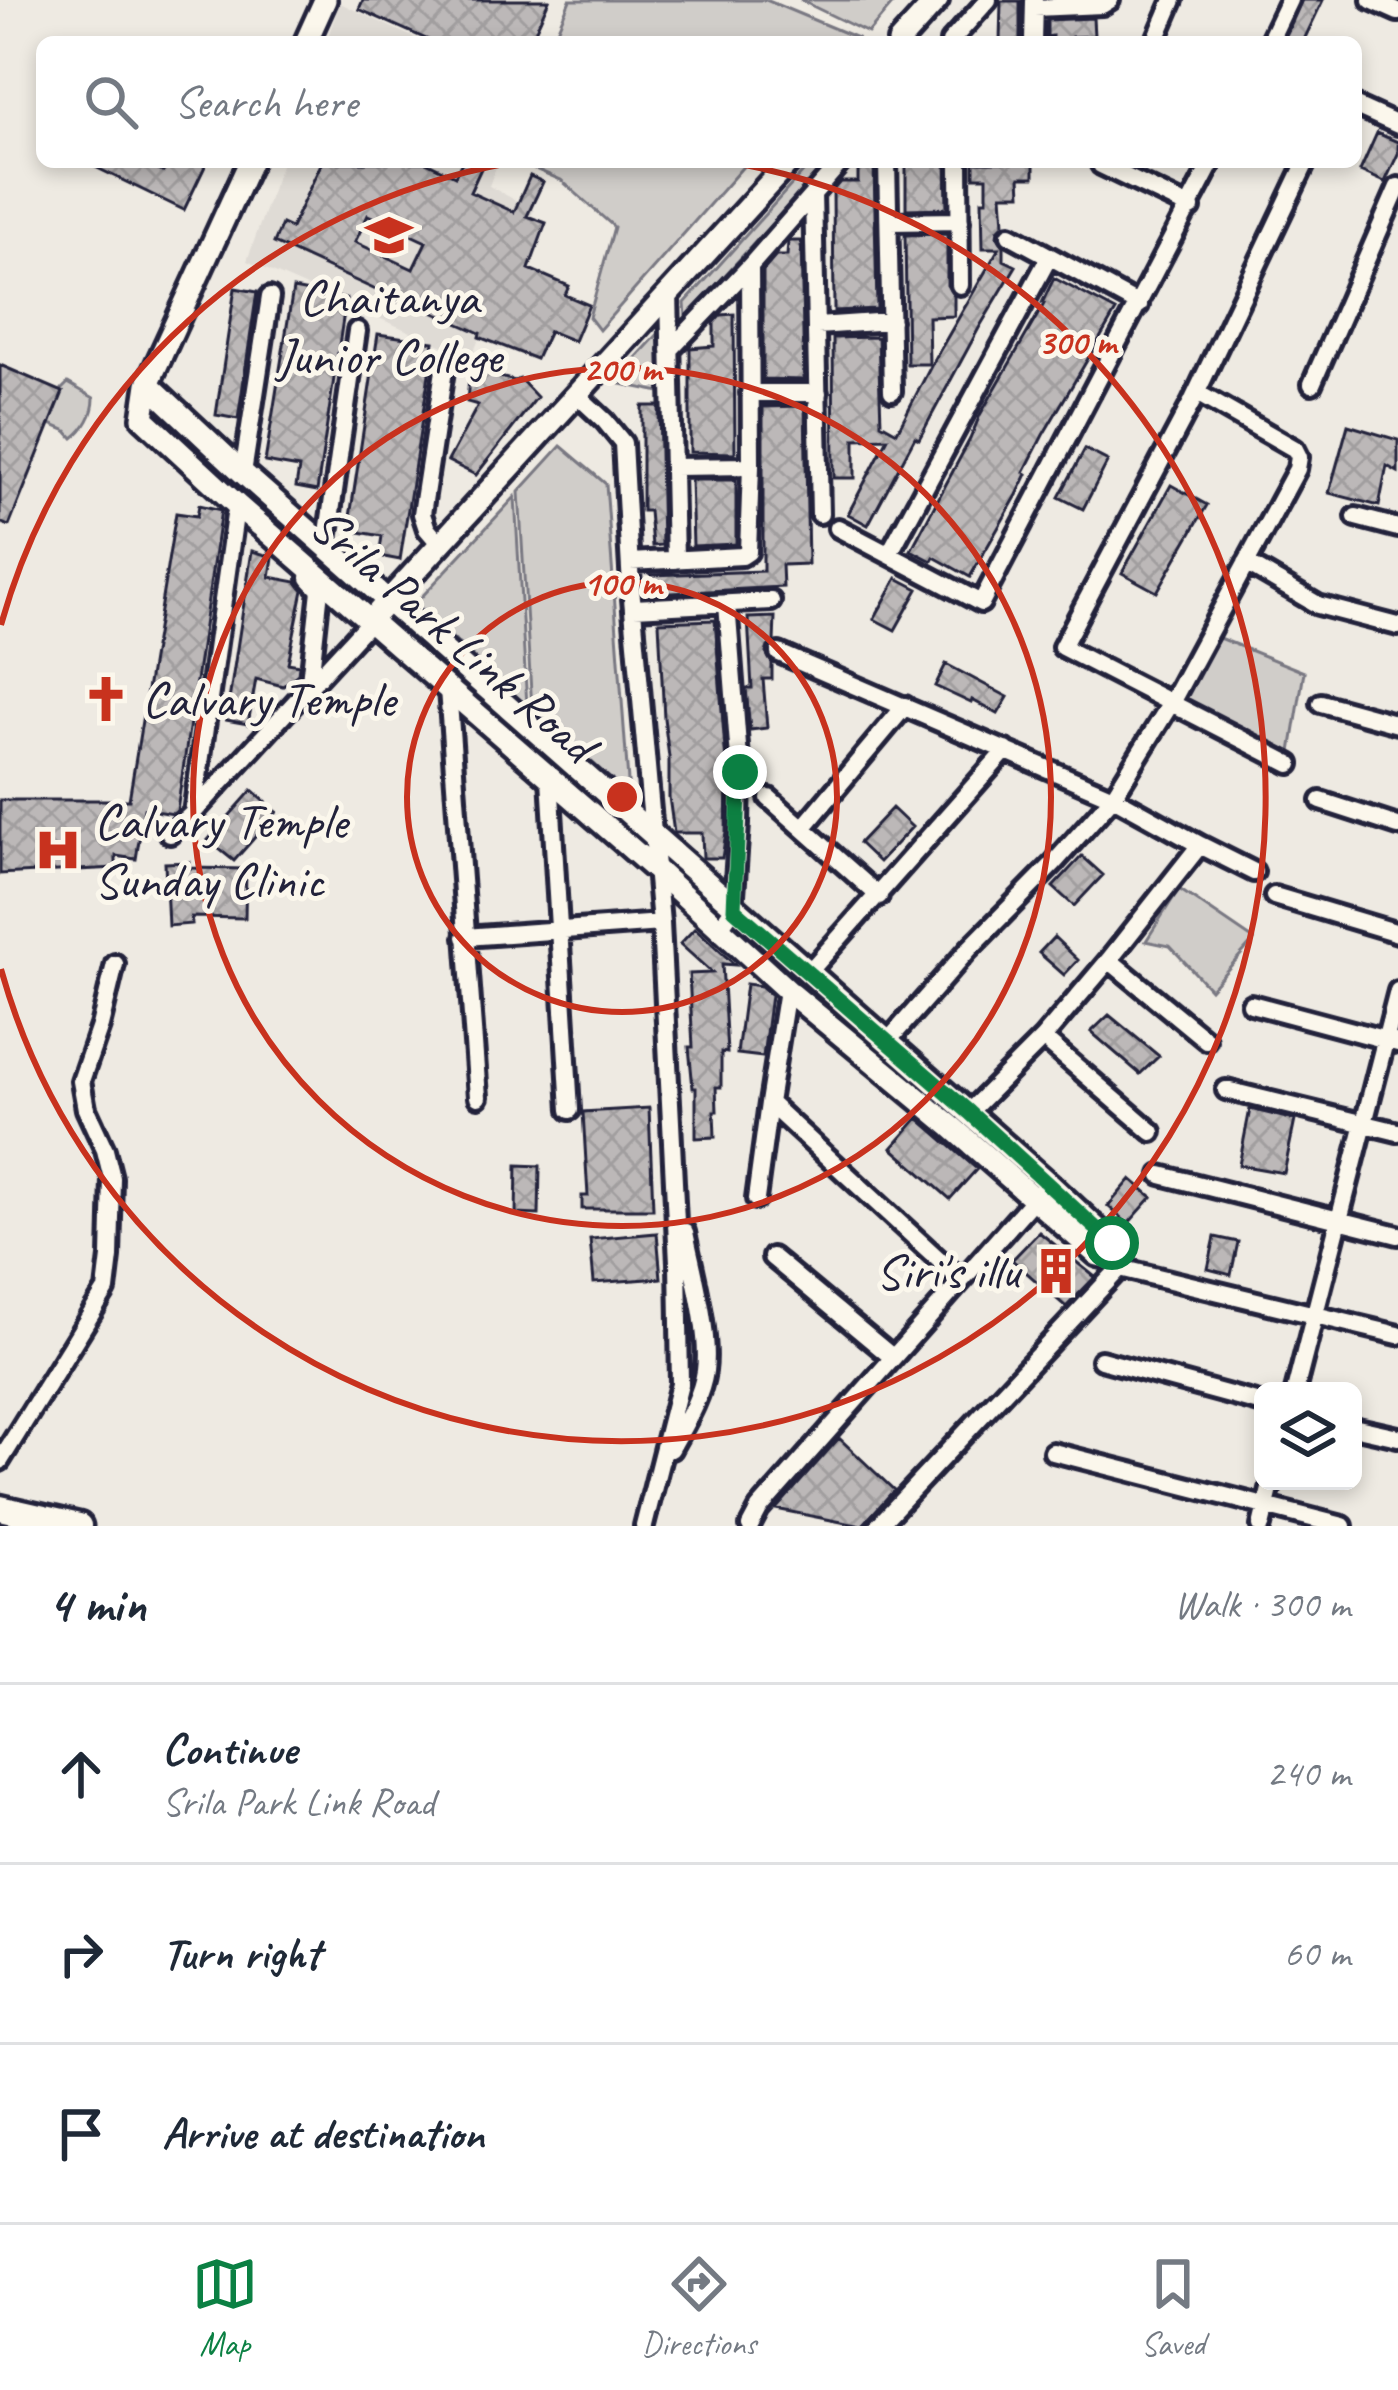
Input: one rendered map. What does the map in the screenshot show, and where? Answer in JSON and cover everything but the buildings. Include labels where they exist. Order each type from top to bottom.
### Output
[{"type":"main road","points":[[0,1508],[79,1526]]},
{"type":"street","points":[[309,36],[325,0]]},
{"type":"street","points":[[904,36],[937,0]]},
{"type":"street","points":[[958,36],[988,0]]},
{"type":"street","points":[[1033,36],[1034,4],[1102,5],[1110,0]]},
{"type":"street","points":[[1158,36],[1173,0]]},
{"type":"street","points":[[1272,36],[1288,0]]},
{"type":"street","points":[[1371,0],[1398,13]]},
{"type":"street","points":[[1362,109],[1398,125]]},
{"type":"street","points":[[247,168],[148,384],[654,838],[727,918]]},
{"type":"street","points":[[170,834],[308,690],[783,168]]},
{"type":"street","points":[[670,350],[836,168]]},
{"type":"street","points":[[887,168],[892,391]]},
{"type":"street","points":[[959,168],[960,285]]},
{"type":"street","points":[[1107,168],[1191,208]]},
{"type":"street","points":[[838,529],[982,603],[1209,168]]},
{"type":"street","points":[[1290,764],[1062,647],[1197,392],[1303,168]]},
{"type":"street","points":[[1312,384],[1398,188]]},
{"type":"street","points":[[813,193],[820,514]]},
{"type":"street","points":[[889,222],[960,221]]},
{"type":"street","points":[[1010,236],[1139,305]]},
{"type":"street","points":[[889,554],[1049,257]]},
{"type":"street","points":[[630,562],[748,552],[750,266]]},
{"type":"street","points":[[669,292],[675,560]]},
{"type":"street","points":[[243,473],[270,297]]},
{"type":"street","points":[[817,326],[891,321]]},
{"type":"street","points":[[326,548],[357,331]]},
{"type":"street","points":[[439,543],[427,530],[422,514],[445,364]]},
{"type":"street","name":"Srila Park Link Road","points":[[148,384],[143,418],[238,506],[656,871],[808,973],[888,1041],[969,1112],[1099,1255],[1117,1263]]},
{"type":"street","points":[[750,394],[818,392]]},
{"type":"street","points":[[888,1041],[1113,797],[1171,703],[1297,469],[1295,449],[1197,392]]},
{"type":"street","points":[[576,394],[622,443],[661,923],[674,1175],[698,1297],[705,1370],[689,1415],[659,1471],[644,1526]]},
{"type":"street","points":[[673,467],[751,466]]},
{"type":"street","points":[[194,813],[235,515],[320,590],[308,690]]},
{"type":"street","points":[[1356,517],[1398,528]]},
{"type":"street","points":[[1246,563],[1318,605],[1398,626]]},
{"type":"street","points":[[634,608],[771,601]]},
{"type":"street","points":[[727,918],[740,772],[728,604]]},
{"type":"street","points":[[779,653],[1113,797],[1255,872]]},
{"type":"street","points":[[448,689],[478,1097]]},
{"type":"street","points":[[1321,703],[1398,724]]},
{"type":"street","points":[[803,828],[905,706]]},
{"type":"street","points":[[808,973],[1006,750]]},
{"type":"street","points":[[550,778],[570,1110]]},
{"type":"street","points":[[769,798],[879,896]]},
{"type":"street","points":[[1321,800],[1398,826]]},
{"type":"street","points":[[969,1112],[1042,1038],[1200,844]]},
{"type":"street","points":[[1274,896],[1398,933]]},
{"type":"street","name":"Srila Park Link Road","points":[[727,918],[787,990],[952,1126],[1040,1191]]},
{"type":"street","points":[[465,937],[661,923]]},
{"type":"street","points":[[1109,960],[1206,1040]]},
{"type":"street","points":[[0,1461],[106,1290],[112,1178],[81,1082],[115,964]]},
{"type":"street","points":[[756,1199],[787,990]]},
{"type":"street","points":[[1297,1382],[1364,1124],[1392,1042],[1398,991]]},
{"type":"street","points":[[1251,1004],[1392,1042]]},
{"type":"street","points":[[1042,1038],[1152,1132]]},
{"type":"street","points":[[1226,1090],[1398,1132]]},
{"type":"street","points":[[769,1102],[961,1280]]},
{"type":"street","points":[[1161,1175],[1398,1235]]},
{"type":"street","points":[[750,1526],[759,1509],[1040,1191]]},
{"type":"street","points":[[772,1257],[892,1357]]},
{"type":"street","points":[[878,1526],[1117,1263],[1398,1335]]},
{"type":"street","points":[[1101,1360],[1254,1402]]},
{"type":"street","points":[[1362,1429],[1398,1437]]},
{"type":"street","points":[[1053,1452],[1343,1526]]},
{"type":"street","points":[[1261,1526],[1270,1490]]},
{"type":"shaded area","points":[[570,0],[766,0],[852,36],[555,36]]},
{"type":"shaded area","points":[[800,0],[896,0],[868,33]]},
{"type":"shaded area","points":[[340,3],[410,36],[328,36]]},
{"type":"shaded area","name":"Chaitanya Junior College","points":[[280,168],[496,168],[489,186],[534,210],[471,358],[247,261]]},
{"type":"shaded area","points":[[533,168],[742,168],[599,330],[589,317],[614,227],[561,180]]},
{"type":"shaded area","points":[[807,168],[823,168],[686,318],[685,303]]},
{"type":"shaded area","points":[[661,331],[665,393],[621,384],[620,375]]},
{"type":"shaded area","points":[[68,383],[94,398],[88,421],[73,438],[50,424]]},
{"type":"shaded area","points":[[561,446],[606,484],[629,795],[532,709],[519,492]]},
{"type":"shaded area","points":[[515,497],[527,706],[415,604]]},
{"type":"shaded area","points":[[1219,638],[1304,672],[1291,752],[1183,700]]},
{"type":"shaded area","points":[[1179,889],[1254,940],[1210,989],[1170,946],[1146,941]]},
{"type":"place","name":"Chaitanya Junior College","points":[[389,235]]},
{"type":"place","name":"Calvary Temple","points":[[106,699]]},
{"type":"place","name":"Calvary Temple Sunday Clinic","points":[[58,850]]},
{"type":"place","name":"Siri's illu","points":[[1056,1271]]},
{"type":"route","points":[[740,772],[734,909],[1112,1243]]}]
